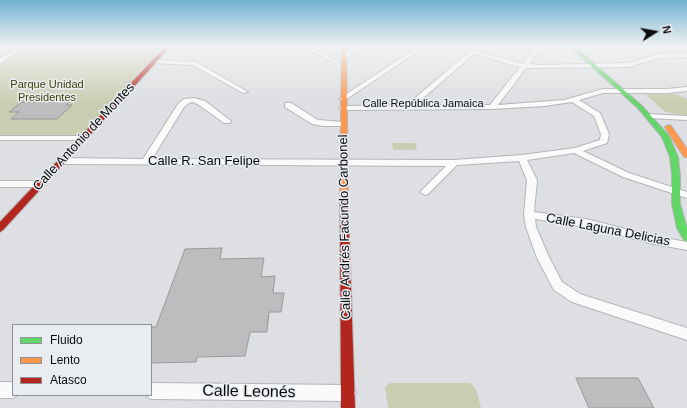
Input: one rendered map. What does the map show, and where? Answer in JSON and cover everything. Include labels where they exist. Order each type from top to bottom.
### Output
[{"type":"main road","name":"Calle Antonio de Montes","points":[[0,228],[152,65]]},
{"type":"main road","name":"Calle Andrés Facundo Carbonel","points":[[343,65],[348,400]]},
{"type":"main road","points":[[597,65],[626,91],[659,116],[674,133],[687,153]]},
{"type":"main road","points":[[626,91],[665,136],[672,150],[676,164],[678,213],[687,237]]},
{"type":"street","points":[[170,65],[202,67],[245,92]]},
{"type":"street","points":[[343,104],[397,65]]},
{"type":"street","points":[[411,106],[457,65]]},
{"type":"street","points":[[520,65],[545,67],[596,65]]},
{"type":"street","points":[[493,105],[524,66]]},
{"type":"street","name":"Calle República Jamaica","points":[[343,104],[411,106],[503,106],[553,104],[574,100],[598,92],[671,91],[687,89]]},
{"type":"street","name":"Calle R. San Felipe","points":[[64,160],[454,163],[522,158],[575,150],[602,143],[605,138],[605,134],[597,115],[574,100]]},
{"type":"street","points":[[146,161],[181,106],[187,101],[199,101],[227,121]]},
{"type":"street","points":[[288,105],[315,122],[323,124],[343,124]]},
{"type":"street","points":[[649,116],[687,118]]},
{"type":"street","points":[[0,138],[85,138]]},
{"type":"street","points":[[575,150],[626,175],[687,195]]},
{"type":"street","points":[[672,150],[687,153]]},
{"type":"street","points":[[522,158],[532,180],[529,215],[531,227],[543,258],[555,282],[562,290],[587,302],[687,334]]},
{"type":"street","points":[[425,192],[454,163]]},
{"type":"street","points":[[0,184],[41,184]]},
{"type":"street","name":"Calle Laguna Delicias","points":[[529,215],[586,223],[654,240],[687,246]]},
{"type":"street","points":[[0,390],[12,390]]},
{"type":"street","name":"Calle Leonés","points":[[152,391],[348,400]]},
{"type":"green space","name":"Parque Unidad Presidentes","points":[[0,65],[149,65],[83,137],[0,137]]},
{"type":"green space","points":[[675,94],[687,99],[687,115],[674,114],[664,111],[646,95]]},
{"type":"green space","points":[[392,143],[415,143],[417,150],[393,150]]},
{"type":"green space","points":[[390,383],[470,383],[476,389],[481,408],[388,408],[385,387]]},
{"type":"building","points":[[60,97],[75,97],[66,105],[72,105],[57,119],[11,119],[19,112],[9,112],[22,102],[54,102]]},
{"type":"building","points":[[222,248],[220,259],[264,258],[261,277],[275,276],[273,293],[284,293],[281,312],[269,312],[267,332],[250,332],[245,356],[197,357],[196,362],[152,363],[152,327],[156,327],[185,249]]},
{"type":"building","points":[[576,378],[638,378],[654,408],[589,408]]},
{"type":"traffic: fast","points":[[593,65],[640,107],[665,136],[674,157],[676,175],[676,204],[682,228],[687,237]]},
{"type":"traffic: slow","points":[[344,65],[344,200]]},
{"type":"traffic: slow","points":[[669,127],[687,155]]},
{"type":"traffic: jam","points":[[0,228],[151,65]]},
{"type":"traffic: jam","points":[[344,200],[348,408]]}]
